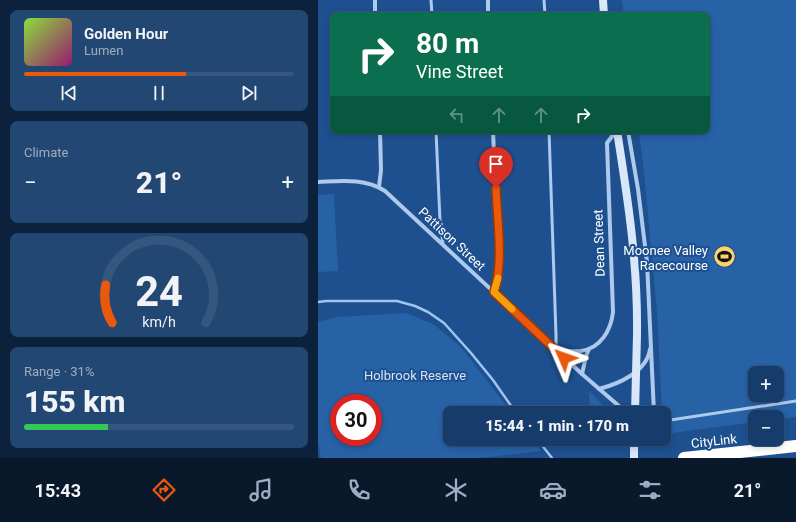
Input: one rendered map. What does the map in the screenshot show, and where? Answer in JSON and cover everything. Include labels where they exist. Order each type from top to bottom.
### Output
[{"type":"highway","name":"CityLink","points":[[684,458],[796,446]]},
{"type":"street","points":[[375,0],[375,12]]},
{"type":"street","points":[[488,0],[488,12]]},
{"type":"street","points":[[603,0],[604,12]]},
{"type":"street","points":[[379,187],[381,170],[380,134]]},
{"type":"street","points":[[493,134],[499,267],[494,292]]},
{"type":"street","name":"Dean Street","points":[[589,349],[596,345],[607,333],[613,312],[608,143],[615,134]]},
{"type":"street","name":"Dean Street","points":[[617,134],[634,244],[637,307],[635,406]]},
{"type":"street","points":[[629,134],[638,188],[648,262],[654,406]]},
{"type":"street","name":"Pattison Street","points":[[318,182],[365,182],[379,187],[394,198],[556,350],[619,406]]},
{"type":"street","points":[[599,389],[624,380],[638,369],[649,354],[651,341]]},
{"type":"street","points":[[556,350],[575,351],[589,349]]},
{"type":"street","points":[[582,374],[589,349]]},
{"type":"street","points":[[634,446],[634,458]]},
{"type":"lane","points":[[431,0],[432,12]]},
{"type":"lane","points":[[544,0],[545,12]]},
{"type":"lane","points":[[436,134],[440,221],[443,244]]},
{"type":"lane","points":[[549,134],[556,350]]},
{"type":"lane","points":[[671,420],[796,402]]},
{"type":"green space","name":"Moonee Valley Racecourse","points":[[622,0],[796,0],[796,417],[784,419],[784,410],[748,410],[748,423],[671,433],[671,406],[662,406],[657,312],[639,134],[710,134],[710,12],[624,12]]},
{"type":"green space","points":[[334,194],[338,271],[318,272],[318,195]]},
{"type":"green space","name":"Holbrook Reserve","points":[[406,313],[433,324],[460,346],[507,406],[443,406],[443,446],[537,446],[541,451],[480,458],[321,458],[318,442],[318,322],[337,317]]},
{"type":"green space","points":[[589,391],[604,406],[590,406]]},
{"type":"waterway","points":[[318,302],[397,301],[415,306],[428,312],[444,323],[471,353],[493,380],[511,406]]},
{"type":"waterway","points":[[543,446],[552,458]]},
{"type":"slow traffic","points":[[498,278],[494,292],[512,309]]},
{"type":"place","name":"Moonee Valley Racecourse","points":[[724,257]]},
{"type":"route","points":[[496,188],[499,267],[494,292],[564,358]]}]
